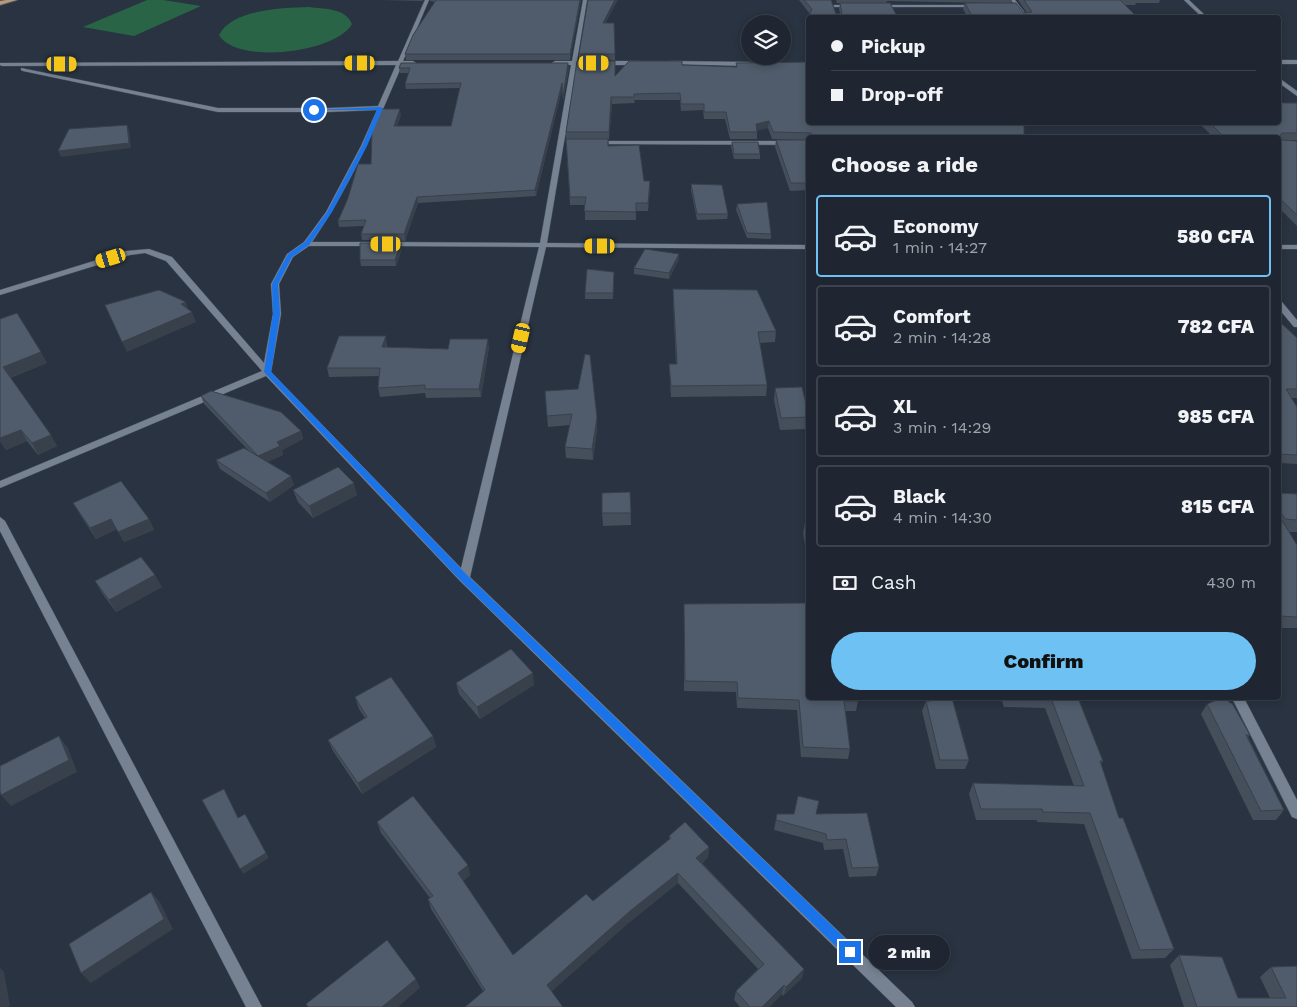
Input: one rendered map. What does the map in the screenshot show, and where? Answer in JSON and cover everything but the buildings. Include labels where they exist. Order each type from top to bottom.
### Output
[{"type":"main road","points":[[0,3],[14,0]]},
{"type":"street","points":[[267,372],[277,314],[275,284],[290,256],[307,244],[330,212],[364,146],[427,0]]},
{"type":"street","points":[[464,578],[543,246],[585,0]]},
{"type":"street","points":[[832,0],[835,9],[863,6]]},
{"type":"street","points":[[1013,0],[1025,15]]},
{"type":"street","points":[[1186,0],[1203,15]]},
{"type":"street","points":[[872,6],[989,6]]},
{"type":"street","points":[[1008,6],[1018,6]]},
{"type":"street","points":[[1281,62],[1297,62]]},
{"type":"street","points":[[1,64],[419,63]]},
{"type":"street","points":[[545,63],[643,63]]},
{"type":"street","points":[[662,63],[741,64]]},
{"type":"street","points":[[1,64],[218,110],[380,108]]},
{"type":"street","points":[[1281,82],[1297,94]]},
{"type":"street","points":[[562,143],[572,143]]},
{"type":"street","points":[[592,143],[806,143]]},
{"type":"street","points":[[307,244],[806,247]]},
{"type":"street","points":[[1281,247],[1297,247]]},
{"type":"street","points":[[0,292],[129,253],[146,251],[169,259],[267,372],[464,578],[907,1007]]},
{"type":"street","points":[[1281,306],[1297,325]]},
{"type":"street","points":[[0,485],[267,372]]},
{"type":"street","points":[[0,521],[254,1007]]},
{"type":"street","points":[[1239,700],[1297,813]]},
{"type":"green space","points":[[147,0],[163,0],[201,6],[134,36],[83,27]]},
{"type":"green space","points":[[308,7],[340,12],[352,24],[342,34],[327,42],[286,52],[245,50],[229,44],[219,35],[226,26],[246,15],[272,9]]},
{"type":"route","points":[[314,110],[380,108],[364,146],[330,212],[307,244],[290,256],[275,284],[277,314],[267,372],[464,578],[850,952]]}]
